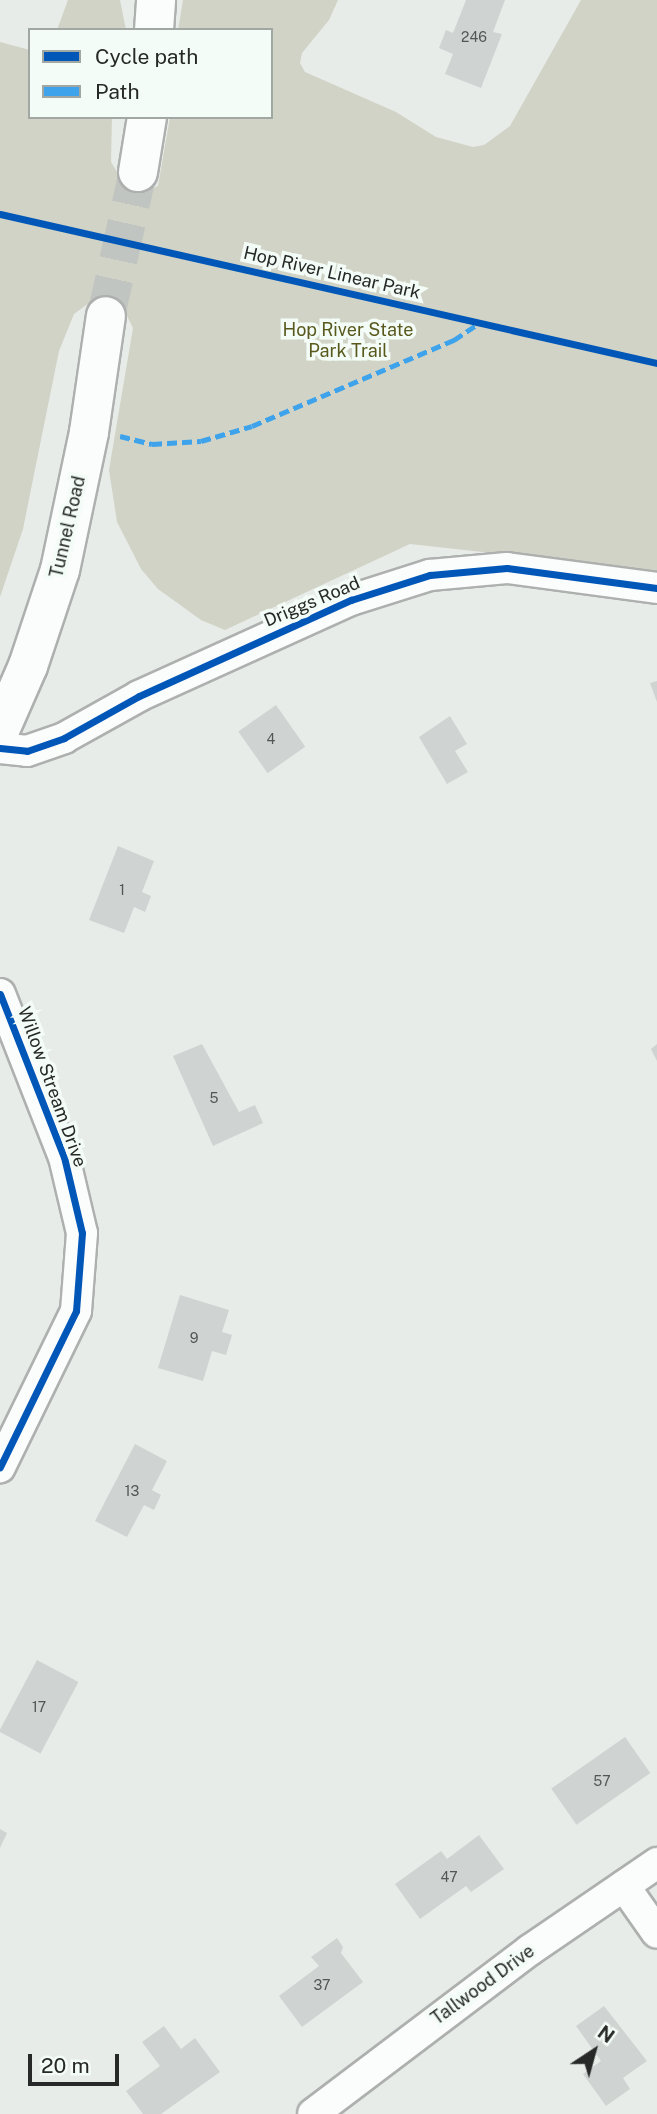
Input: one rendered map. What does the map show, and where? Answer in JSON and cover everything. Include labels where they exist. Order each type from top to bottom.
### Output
[{"type":"main road","points":[[153,28],[156,0]]},
{"type":"main road","points":[[138,172],[147,119]]},
{"type":"main road","name":"Tunnel Road","points":[[0,730],[28,666],[60,570],[89,432],[106,316]]},
{"type":"street","name":"Driggs Road","points":[[0,748],[27,751],[64,738],[139,696],[351,600],[430,575],[507,568],[657,588]]},
{"type":"street","name":"Willow Stream Drive","points":[[0,994],[64,1157],[82,1233],[76,1311],[0,1467]]},
{"type":"street","name":"Tallwood Drive","points":[[313,2114],[530,1950],[657,1863]]},
{"type":"street","points":[[624,1886],[657,1933]]},
{"type":"green space","points":[[68,0],[120,0],[126,28],[58,28]]},
{"type":"green space","name":"Hop River State Park Trail","points":[[183,0],[338,0],[329,20],[302,53],[300,63],[305,72],[396,112],[436,137],[473,147],[484,145],[510,126],[581,0],[657,0],[657,571],[410,544],[225,630],[201,620],[158,589],[141,569],[117,522],[109,470],[133,328],[120,302],[100,295],[74,314],[59,351],[23,529],[0,597],[0,42],[28,49],[28,119],[112,119],[111,162],[122,180],[139,193],[158,186],[170,119],[273,119],[273,28],[178,28]]},
{"type":"building","points":[[466,0],[505,0],[493,32],[502,34],[481,88],[445,74],[453,54],[439,48],[446,30],[453,33]]},
{"type":"building","points":[[657,681],[657,702],[650,683]]},
{"type":"building","points":[[276,705],[305,747],[268,773],[238,731]]},
{"type":"building","points":[[450,716],[467,744],[455,751],[468,772],[447,784],[419,737]]},
{"type":"building","points":[[118,846],[154,861],[142,892],[151,896],[145,912],[134,907],[124,933],[89,920]]},
{"type":"building","points":[[202,1044],[239,1112],[255,1105],[263,1123],[213,1146],[173,1056]]},
{"type":"building","points":[[657,1044],[657,1061],[651,1049]]},
{"type":"building","points":[[180,1295],[229,1310],[222,1332],[232,1335],[226,1355],[212,1351],[203,1381],[158,1368]]},
{"type":"building","points":[[135,1444],[167,1461],[152,1490],[161,1495],[154,1510],[144,1505],[127,1537],[95,1521]]},
{"type":"building","points":[[37,1660],[78,1682],[40,1754],[0,1732]]},
{"type":"building","points":[[625,1737],[650,1773],[577,1825],[551,1789]]},
{"type":"building","points":[[0,1829],[7,1833],[0,1848]]},
{"type":"building","points":[[479,1835],[504,1869],[471,1892],[466,1886],[420,1919],[395,1884],[441,1851],[447,1859]]},
{"type":"building","points":[[337,1938],[343,1947],[341,1953],[363,1982],[302,2027],[279,1996],[319,1966],[311,1957]]},
{"type":"building","points":[[604,2006],[647,2061],[623,2078],[630,2089],[606,2106],[583,2074],[601,2061],[576,2026]]},
{"type":"building","points":[[164,2026],[181,2049],[195,2038],[220,2072],[161,2114],[143,2114],[126,2091],[160,2066],[142,2042]]},
{"type":"tunnel","points":[[106,316],[138,172]]},
{"type":"marked path","points":[[120,436],[152,444],[201,441],[252,426],[454,340],[479,323]]},
{"type":"cycle path","name":"Hop River Linear Park","points":[[0,214],[657,363]]},
{"type":"cycle path","points":[[0,748],[27,751],[64,738],[139,696],[351,600],[430,575],[507,568],[657,588]]},
{"type":"cycle path","points":[[0,994],[64,1157],[82,1233],[76,1311],[0,1467]]}]
